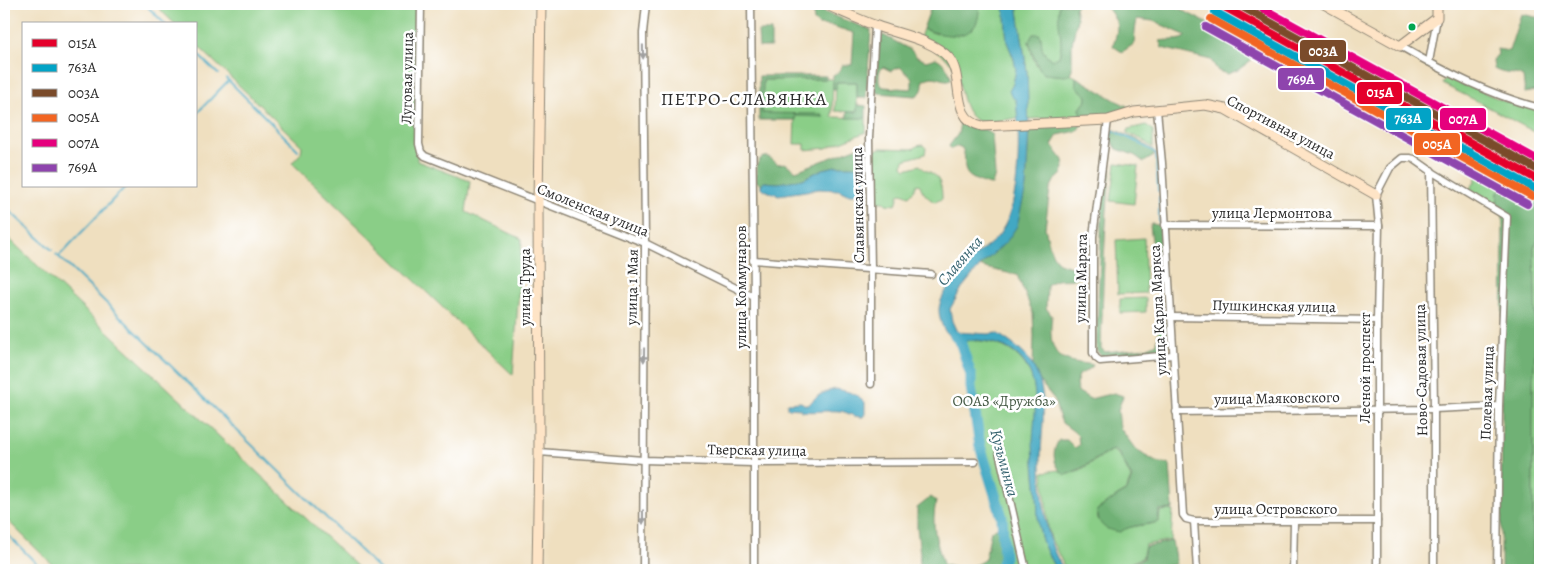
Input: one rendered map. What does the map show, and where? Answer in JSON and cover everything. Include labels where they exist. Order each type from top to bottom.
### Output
[{"type":"street","name":"Луговая улица","points":[[421,4],[419,144],[421,152]]},
{"type":"street","name":"улица Труда","points":[[537,570],[540,452],[538,201],[541,4]]},
{"type":"street","name":"улица 1 Мая","points":[[643,570],[645,243],[643,33],[646,4]]},
{"type":"street","name":"улица Коммунаров","points":[[751,4],[754,570]]},
{"type":"street","name":"Спортивная улица","points":[[824,4],[876,26],[930,44],[948,57],[953,63],[960,103],[969,120],[975,124],[982,126],[1108,120],[1134,112],[1205,105],[1225,109],[1376,195]]},
{"type":"street","points":[[1324,4],[1429,62],[1493,93],[1519,103],[1540,108]]},
{"type":"street","points":[[1429,62],[1437,18],[1436,4]]},
{"type":"street","points":[[1400,46],[1437,18]]},
{"type":"street","name":"Славянская улица","points":[[871,384],[869,138],[876,26]]},
{"type":"street","name":"улица Карла Маркса","points":[[1157,110],[1162,157],[1182,508]]},
{"type":"street","name":"улица Марата","points":[[1108,120],[1093,236],[1094,353],[1100,361],[1173,354]]},
{"type":"street","name":"Смоленская улица","points":[[421,152],[426,156],[645,243],[754,297]]},
{"type":"street","points":[[1376,195],[1390,168],[1402,158],[1414,159],[1430,170]]},
{"type":"street","name":"Полевая улица","points":[[1430,170],[1507,217],[1499,406],[1497,570]]},
{"type":"street","name":"Ново-Садовая улица","points":[[1430,170],[1434,409],[1434,570]]},
{"type":"street","name":"Лесной проспект","points":[[1376,195],[1378,226],[1377,570]]},
{"type":"street","name":"улица Лермонтова","points":[[1165,225],[1378,226]]},
{"type":"street","points":[[753,260],[930,274]]},
{"type":"street","name":"Пушкинская улица","points":[[1171,317],[1377,320]]},
{"type":"street","name":"улица Маяковского","points":[[1176,412],[1434,409],[1499,406]]},
{"type":"street","name":"Тверская улица","points":[[540,452],[643,460],[753,463],[975,462]]},
{"type":"street","points":[[999,452],[1026,570]]},
{"type":"street","name":"улица Островского","points":[[1182,508],[1182,515],[1186,519],[1194,521],[1377,521]]},
{"type":"street","points":[[1194,521],[1197,570]]},
{"type":"street","points":[[1294,522],[1294,570]]},
{"type":"green space","points":[[154,4],[418,4],[417,161],[470,181],[466,212],[522,239],[513,375],[292,163],[301,153],[302,146],[198,46],[198,22],[173,22]]},
{"type":"green space","points":[[932,4],[980,4],[977,22],[971,30],[959,35],[936,33],[923,29]]},
{"type":"green space","points":[[981,4],[1004,4],[1007,42],[1016,70],[1010,91],[1011,96],[1016,100],[1018,118],[986,122],[975,119],[970,114],[963,99],[957,67],[920,38],[923,29],[937,34]]},
{"type":"green space","points":[[1017,4],[1060,4],[1062,43],[1059,57],[1052,60],[1046,55],[1042,48],[1041,37],[1033,34],[1029,42],[1039,68],[1050,74],[1070,74],[1076,77],[1076,86],[1087,96],[1080,109],[1083,117],[1028,119],[1027,72]]},
{"type":"green space","points":[[1060,4],[1078,4],[1075,7],[1077,19],[1072,44],[1072,69],[1070,74],[1065,76],[1044,74],[1035,59],[1029,41],[1033,34],[1040,34],[1042,48],[1045,53],[1052,60],[1059,57],[1061,50]]},
{"type":"green space","points":[[1104,4],[1171,4],[1255,49],[1250,61],[1238,70],[1227,74],[1218,71],[1211,60],[1162,48],[1160,41],[1178,40],[1187,36],[1153,21],[1137,19],[1134,44],[1122,52],[1113,46],[1117,33],[1116,23]]},
{"type":"green space","points":[[816,9],[871,30],[866,98],[857,98],[857,82],[836,82],[836,89],[833,89],[833,75],[838,73],[842,65],[852,65],[854,33],[832,26],[819,25],[814,21],[813,11]]},
{"type":"green space","points":[[1521,14],[1540,18],[1540,90],[1525,93],[1523,77],[1494,69],[1493,60],[1498,54],[1497,49],[1509,51]]},
{"type":"green space","points":[[758,31],[771,31],[771,47],[759,47]]},
{"type":"green space","points":[[883,35],[911,50],[917,57],[926,61],[936,58],[946,66],[951,78],[950,80],[931,77],[923,80],[922,90],[915,96],[878,93],[875,91],[880,39]],"holes":[[[883,67],[891,71],[900,67],[912,78],[912,88],[883,87],[879,82],[880,70]]]},
{"type":"green space","points":[[759,76],[826,76],[826,79],[763,80],[762,113],[822,114],[824,117],[795,116],[795,120],[759,120]]},
{"type":"green space","points":[[1076,77],[1127,106],[1127,110],[1106,115],[1083,117],[1080,109],[1087,96],[1076,86]]},
{"type":"green space","points":[[1447,77],[1464,86],[1465,84],[1506,102],[1540,111],[1540,135],[1442,84]]},
{"type":"green space","points":[[833,79],[832,117],[866,118],[866,132],[826,148],[805,150],[805,144],[794,144],[795,116],[762,113],[763,80]]},
{"type":"green space","points":[[836,82],[857,82],[857,112],[835,111]]},
{"type":"green space","points":[[857,105],[866,106],[866,118],[847,118],[847,112],[857,112]]},
{"type":"green space","points":[[960,123],[986,130],[992,135],[995,175],[992,185],[976,180],[967,174],[962,148],[958,146],[951,149],[949,146],[958,134]]},
{"type":"green space","points":[[1082,124],[1077,131],[1058,135],[1052,145],[1063,160],[1064,168],[1050,189],[1045,228],[1050,248],[1059,263],[1077,269],[1084,268],[1085,274],[1078,278],[1058,280],[1047,285],[1046,308],[1052,316],[1053,346],[1056,352],[1065,359],[1093,365],[1079,375],[1076,384],[1077,391],[1090,399],[1114,393],[1123,396],[1118,410],[1120,428],[1136,450],[1156,462],[1170,465],[1173,509],[1159,510],[1158,522],[1134,526],[1120,532],[1103,526],[1099,520],[1097,510],[1127,490],[1132,478],[1120,455],[1113,449],[1080,469],[1065,475],[1058,467],[1054,454],[1059,440],[1067,440],[1075,448],[1079,445],[1078,436],[1062,423],[1054,399],[1041,383],[1033,366],[1033,313],[1017,275],[980,266],[1007,241],[1026,187],[1029,128]]},
{"type":"green space","points":[[1146,125],[1153,130],[1153,148],[1141,139],[1127,133],[1129,129]]},
{"type":"green space","points":[[1113,129],[1138,140],[1153,150],[1154,156],[1144,162],[1134,155],[1117,149],[1111,140]]},
{"type":"green space","points":[[1435,135],[1540,191],[1540,201],[1517,189],[1498,192],[1497,208],[1469,190],[1475,182],[1478,169],[1431,142]]},
{"type":"green space","points":[[923,145],[926,148],[925,154],[904,160],[903,166],[906,169],[920,165],[925,170],[934,174],[940,184],[942,199],[935,202],[932,201],[920,185],[917,184],[909,196],[902,193],[899,194],[896,205],[876,202],[874,151],[880,148],[911,149]]},
{"type":"green space","points":[[864,146],[866,149],[866,177],[863,170],[853,166],[836,166],[823,169],[803,179],[778,183],[764,182],[761,185],[756,181],[757,166],[763,157],[770,158],[778,164],[785,163],[796,171]]},
{"type":"green space","points":[[1116,163],[1138,166],[1134,204],[1111,201]]},
{"type":"green space","points":[[1109,164],[1111,168],[1105,236],[1101,348],[1105,352],[1146,348],[1157,343],[1159,328],[1164,323],[1167,324],[1168,345],[1163,350],[1102,357],[1096,350],[1102,208],[1105,167]]},
{"type":"green space","points":[[1504,185],[1517,189],[1540,201],[1540,240],[1534,247],[1536,336],[1533,384],[1533,549],[1531,570],[1501,570],[1503,211],[1497,208],[1498,192]]},
{"type":"green space","points":[[1152,224],[1158,225],[1161,233],[1164,286],[1160,289],[1154,289],[1153,286],[1150,226]]},
{"type":"green space","points":[[4,234],[361,570],[58,570],[4,517]]},
{"type":"green space","points":[[1144,238],[1146,293],[1118,294],[1116,240]]},
{"type":"green space","points":[[1540,240],[1540,570],[1531,570],[1533,549],[1533,384],[1536,336],[1534,247]]},
{"type":"green space","points":[[1146,298],[1146,312],[1120,313],[1120,299]]},
{"type":"green space","name":"ООАЗ «Дружба»","points":[[960,341],[976,341],[1003,347],[1024,363],[1030,374],[1035,388],[1034,472],[1039,524],[1044,546],[1056,570],[1000,570],[1004,557],[1002,517],[980,446],[971,387],[971,375]]},
{"type":"green space","points":[[1112,450],[1120,456],[1131,478],[1126,490],[1097,510],[1098,519],[1119,531],[1159,522],[1160,511],[1173,510],[1171,540],[1145,545],[1142,558],[1124,565],[1121,570],[1066,570],[1051,539],[1048,527],[1043,472],[1059,470],[1066,475],[1080,470]]},
{"type":"green space","points":[[931,497],[936,501],[934,526],[943,564],[965,568],[985,559],[991,531],[998,527],[1003,531],[1004,557],[1000,570],[916,570],[919,569],[920,554],[917,508]]},
{"type":"green space","points":[[1172,541],[1176,564],[1149,570],[1123,570],[1125,566],[1143,559],[1145,547]]},
{"type":"water","points":[[1004,4],[1017,4],[1027,72],[1029,128],[1026,187],[1017,226],[1007,241],[980,266],[962,288],[950,309],[952,321],[957,332],[997,333],[1026,356],[1038,377],[1043,400],[1042,489],[1051,543],[1064,570],[1056,570],[1044,547],[1039,528],[1033,448],[1035,394],[1034,385],[1027,367],[1011,350],[997,344],[975,340],[960,341],[950,337],[944,329],[939,314],[940,303],[948,288],[970,261],[999,234],[1013,202],[1018,167],[1018,131],[1016,100],[1009,91],[1013,84],[1016,70],[1007,42]]},
{"type":"water","points":[[836,166],[853,166],[863,169],[866,177],[865,192],[847,194],[839,190],[819,189],[779,195],[761,188],[764,182],[778,183],[803,179],[823,169]]},
{"type":"water","points":[[835,389],[858,396],[865,402],[865,414],[863,417],[839,411],[806,412],[801,411],[801,409],[787,408],[787,403],[801,402],[809,405],[817,396]]},
{"type":"waterway","points":[[145,4],[163,22]]},
{"type":"waterway","points":[[198,55],[218,74]]},
{"type":"waterway","points":[[226,78],[298,150]]},
{"type":"waterway","points":[[198,112],[228,81]]},
{"type":"waterway","points":[[1344,91],[1432,139]]},
{"type":"waterway","points":[[1108,163],[1111,131],[1114,131],[1156,153],[1158,191]]},
{"type":"waterway","points":[[59,256],[124,188]]},
{"type":"waterway","points":[[1159,197],[1159,223]]},
{"type":"waterway","points":[[4,206],[52,250]]},
{"type":"waterway","points":[[56,254],[380,570]]},
{"type":"waterway","name":"Кузьминка","points":[[955,336],[960,341],[971,375],[971,387],[980,446],[1002,517],[1004,557],[1000,570]]},
{"type":"waterway","points":[[4,531],[43,570]]},
{"type":"railway","points":[[1242,4],[1540,169]]},
{"type":"transit line","name":"015А","points":[[1219,4],[1540,181]]},
{"type":"transit line","name":"003А","points":[[1237,4],[1540,171]]},
{"type":"transit line","name":"007А","points":[[1255,4],[1540,161]]},
{"type":"transit line","name":"763А","points":[[1215,12],[1536,189]]},
{"type":"transit line","name":"005А","points":[[1211,19],[1532,196]]},
{"type":"transit line","name":"769А","points":[[1206,27],[1527,204]]},
{"type":"district","name":"ПЕТРО-СЛАВЯНКА","points":[[744,99]]},
{"type":"water label","name":"Славянка","points":[[960,261]]}]
